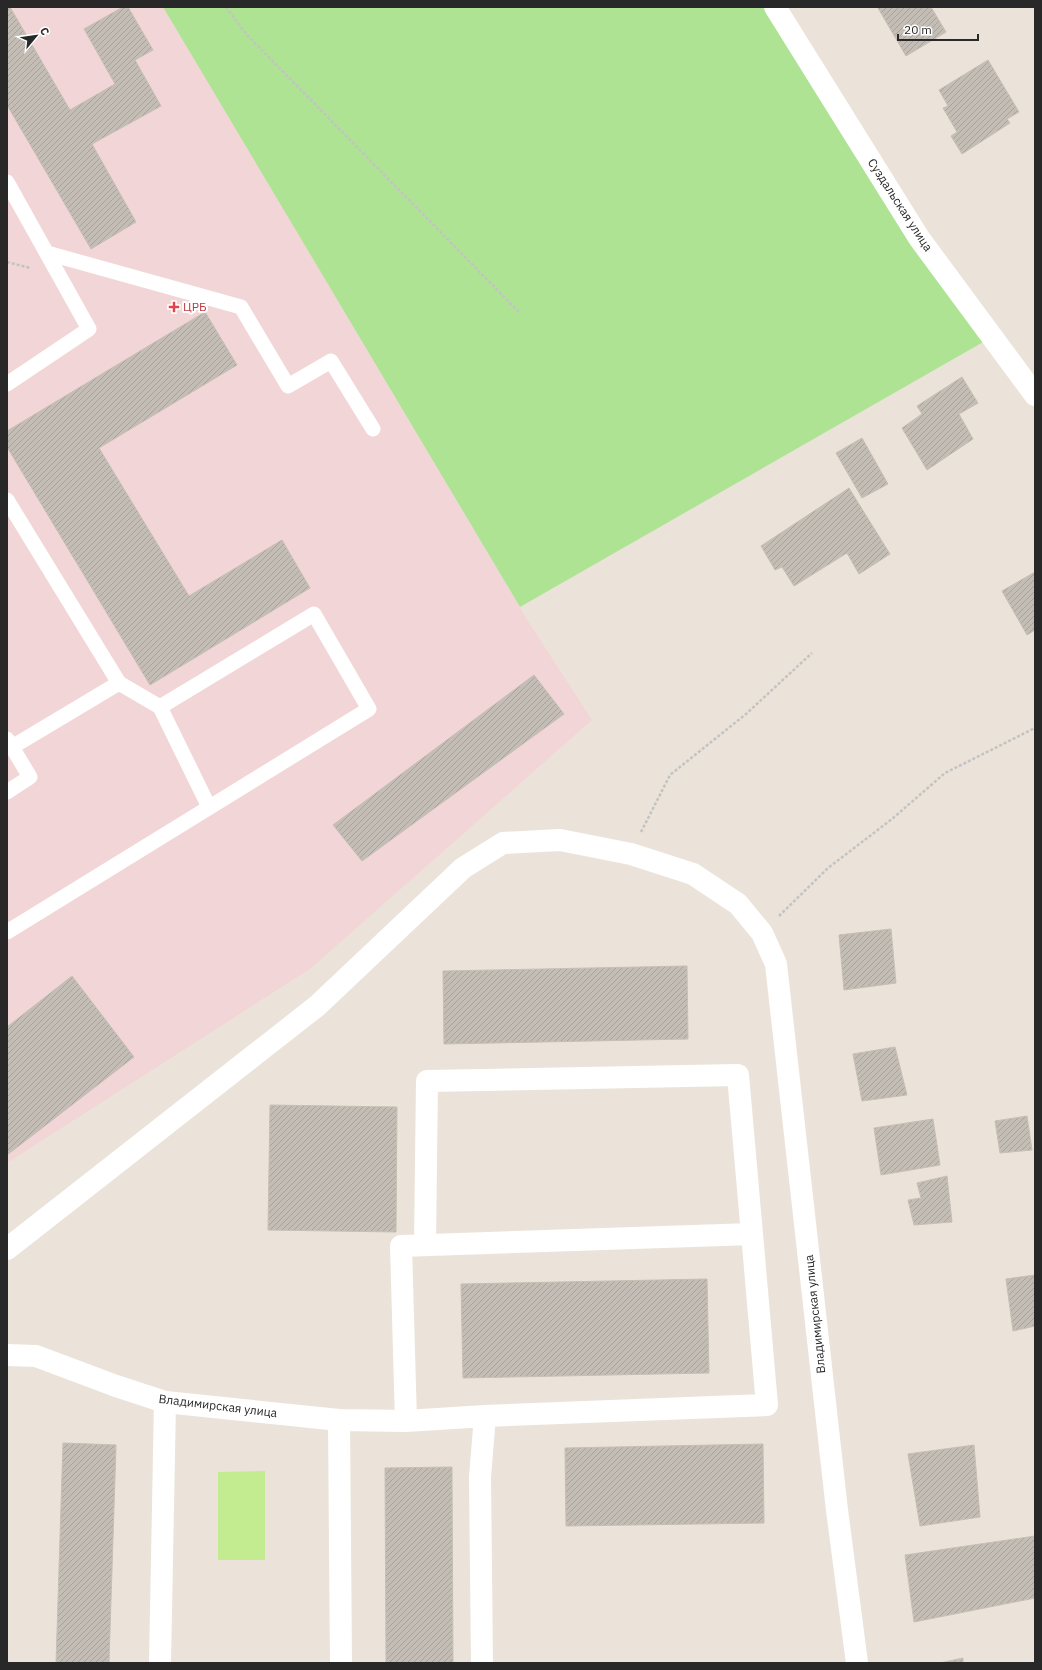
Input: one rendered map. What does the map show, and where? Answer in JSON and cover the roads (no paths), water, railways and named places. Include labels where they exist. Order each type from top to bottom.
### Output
[{"type":"street","name":"Суздальская улица","points":[[775,7],[919,238],[1035,395]]},
{"type":"street","name":"Владимирская улица","points":[[7,1249],[317,1006],[463,868],[503,844],[560,840],[631,854],[693,874],[738,904],[762,933],[776,964],[837,1510],[857,1663]]},
{"type":"street","points":[[406,1421],[401,1246],[425,1246],[752,1234],[738,1075],[427,1082],[425,1246]]},
{"type":"street","name":"Владимирская улица","points":[[7,1355],[36,1356],[116,1386],[165,1402],[339,1420],[406,1421],[485,1416],[768,1405],[752,1234]]},
{"type":"street","points":[[160,1663],[165,1402]]},
{"type":"street","points":[[482,1663],[480,1477],[485,1416]]},
{"type":"street","points":[[339,1420],[341,1663]]},
{"type":"lane","points":[[7,182],[89,329],[7,384]]},
{"type":"lane","points":[[47,253],[241,307],[288,386],[331,361],[373,429]]},
{"type":"lane","points":[[7,500],[119,683],[160,707],[209,807]]},
{"type":"lane","points":[[7,932],[369,709],[314,614],[160,707]]},
{"type":"lane","points":[[7,792],[30,778],[9,743],[119,683]]},
{"type":"place","name":"ЦРБ","points":[[174,307]]}]
